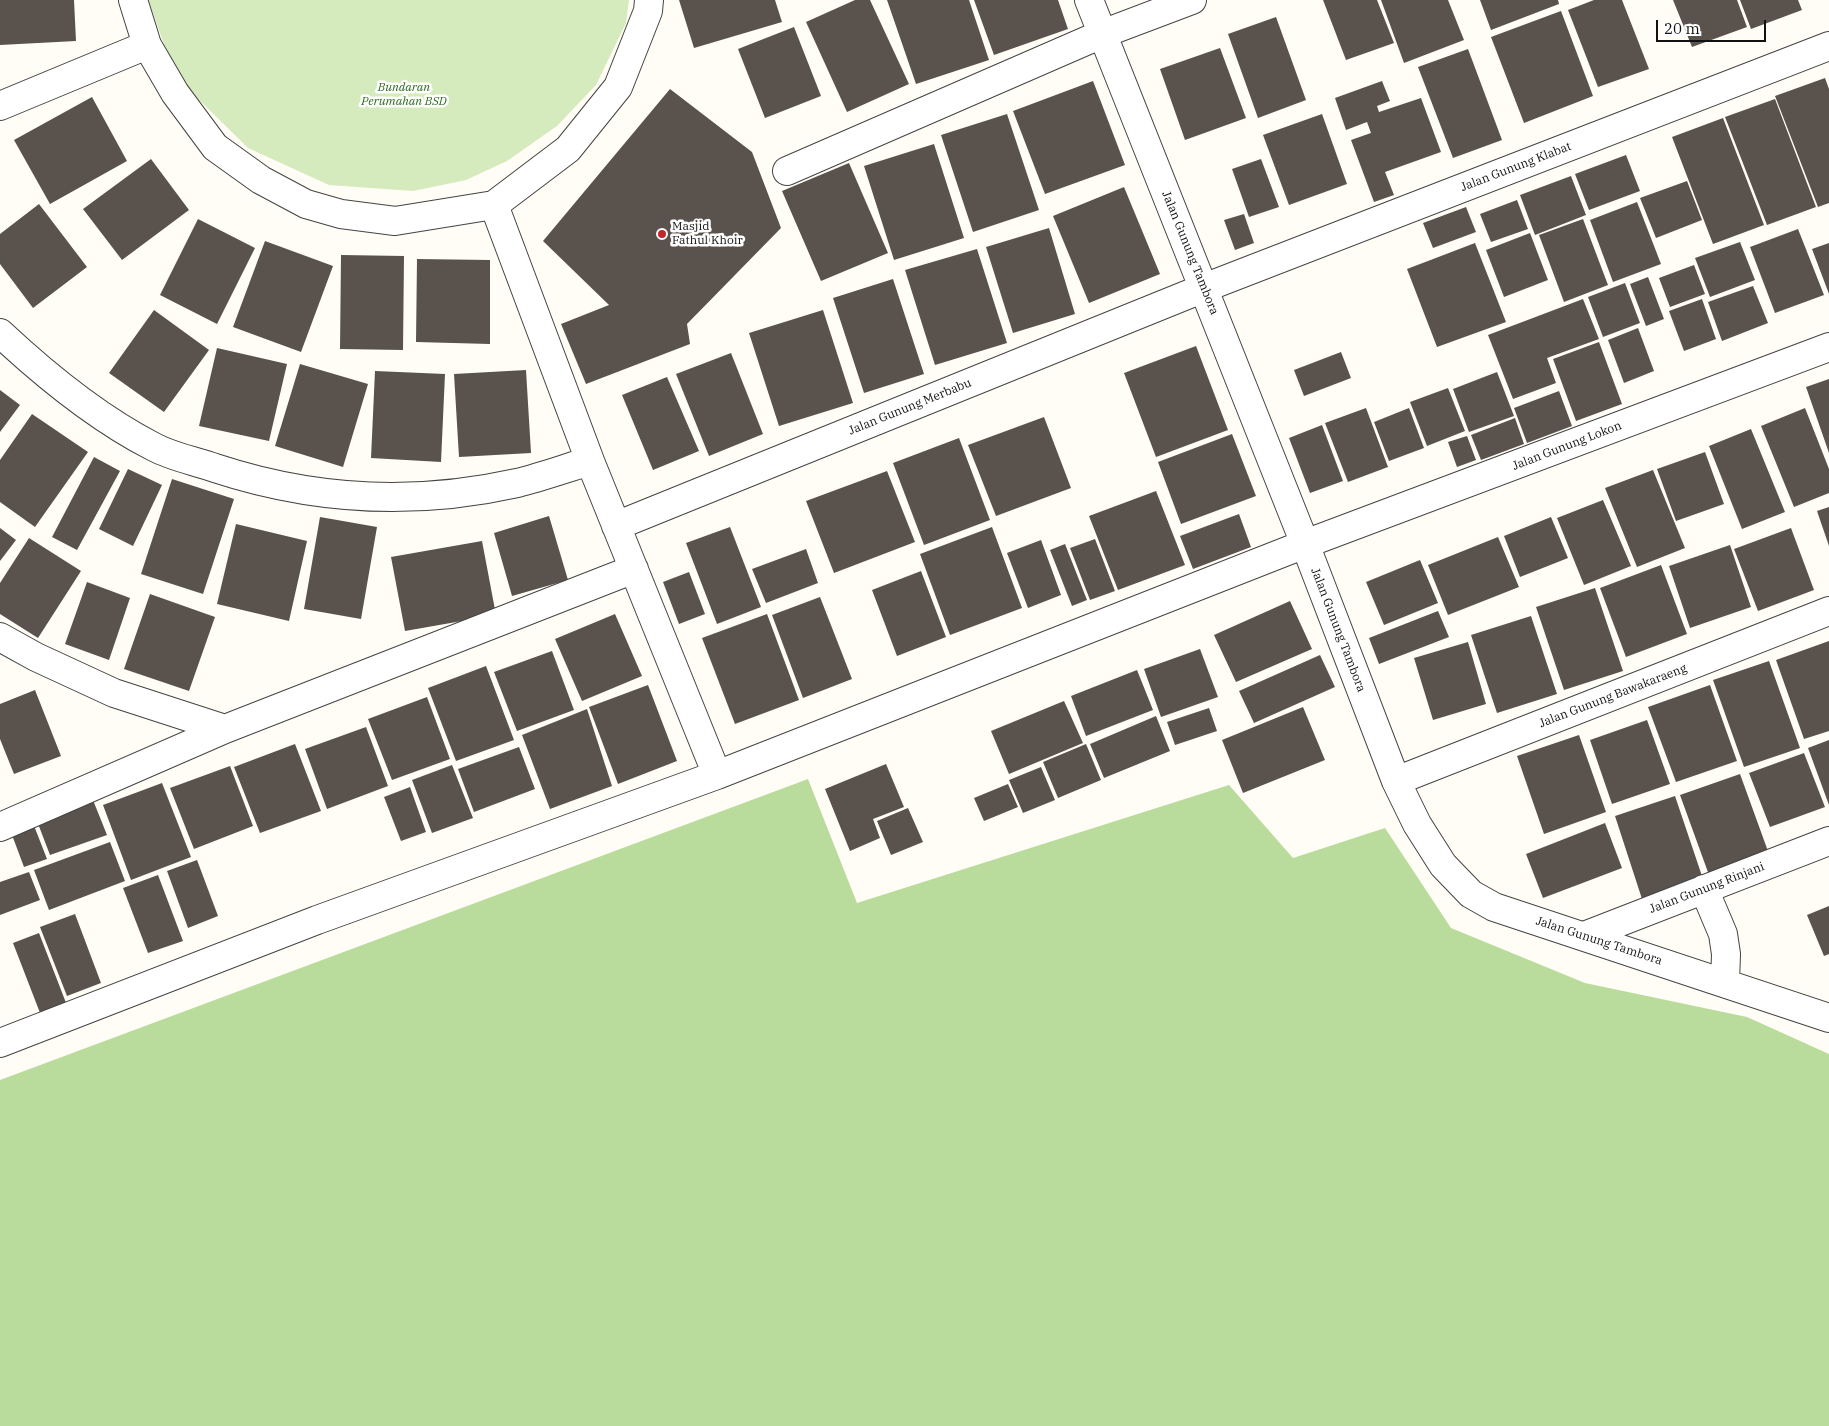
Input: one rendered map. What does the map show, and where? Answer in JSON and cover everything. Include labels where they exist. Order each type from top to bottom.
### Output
[{"type":"street","points":[[133,0],[147,45],[175,93],[215,147],[261,180],[306,204],[341,214],[395,221],[494,205],[568,149],[618,87],[648,11],[649,0]]},
{"type":"street","name":"Jalan Gunung Tambora","points":[[1089,0],[1305,544],[1396,781],[1417,824],[1443,865],[1471,894],[1494,907],[1829,1018]]},
{"type":"street","points":[[786,171],[1102,34],[1192,0]]},
{"type":"street","points":[[0,106],[147,45]]},
{"type":"street","name":"Jalan Gunung Klabat","points":[[1204,288],[1829,46]]},
{"type":"street","points":[[494,205],[590,461],[717,775]]},
{"type":"street","name":"Jalan Gunung Merbabu","points":[[616,526],[1204,288]]},
{"type":"street","points":[[0,332],[33,364],[93,410],[156,448],[238,476],[290,488],[336,496],[409,498],[518,483],[590,461]]},
{"type":"street","name":"Jalan Gunung Lokon","points":[[0,1043],[317,920],[717,775],[1305,544],[1829,347]]},
{"type":"street","points":[[0,827],[226,729],[634,569]]},
{"type":"street","name":"Jalan Gunung Bawakaraeng","points":[[1396,781],[1829,611]]},
{"type":"street","points":[[0,638],[114,693],[226,729]]},
{"type":"street","name":"Jalan Gunung Rinjani","points":[[1584,936],[1829,841]]},
{"type":"street","points":[[1704,890],[1723,934],[1726,954],[1725,983]]},
{"type":"green space","name":"Bundaran Perumahan BSD","points":[[148,0],[629,0],[626,23],[596,85],[557,126],[507,161],[466,180],[413,191],[329,185],[248,148],[176,77]]},
{"type":"green space","points":[[808,779],[857,903],[1229,785],[1293,858],[1385,828],[1451,928],[1585,983],[1747,1017],[1829,1054],[1829,1426],[0,1426],[0,1080]]},
{"type":"building","points":[[0,0],[74,0],[76,41],[0,45]]},
{"type":"building","points":[[679,0],[775,0],[782,22],[694,48]]},
{"type":"building","points":[[855,0],[870,0],[909,84],[847,112],[806,22]]},
{"type":"building","points":[[887,0],[969,0],[989,60],[916,84]]},
{"type":"building","points":[[974,0],[1058,0],[1068,29],[994,55]]},
{"type":"building","points":[[1323,0],[1377,0],[1394,43],[1346,60]]},
{"type":"building","points":[[1381,0],[1448,0],[1464,40],[1404,63]]},
{"type":"building","points":[[1480,0],[1558,0],[1559,4],[1491,30]]},
{"type":"building","points":[[1594,0],[1622,0],[1649,69],[1598,87],[1568,10]]},
{"type":"building","points":[[1673,0],[1737,0],[1747,27],[1692,47]]},
{"type":"building","points":[[1740,0],[1798,0],[1802,10],[1751,29]]},
{"type":"building","points":[[1561,11],[1593,96],[1524,123],[1491,37]]},
{"type":"building","points":[[1276,17],[1306,100],[1258,118],[1228,34]]},
{"type":"building","points":[[794,27],[821,96],[765,118],[738,49]]},
{"type":"building","points":[[1220,48],[1246,118],[1185,140],[1160,69]]},
{"type":"building","points":[[1468,49],[1502,140],[1453,158],[1418,67]]},
{"type":"building","points":[[1825,78],[1829,89],[1829,203],[1818,207],[1775,96]]},
{"type":"building","points":[[1093,81],[1125,165],[1045,194],[1013,111]]},
{"type":"building","points":[[1382,81],[1390,101],[1377,106],[1379,112],[1421,98],[1441,152],[1385,172],[1394,195],[1374,202],[1351,140],[1371,133],[1367,122],[1346,130],[1335,98]]},
{"type":"building","name":"Masjid Fathul Khoir","points":[[670,89],[752,152],[781,228],[687,324],[690,344],[586,384],[561,324],[609,305],[543,241]]},
{"type":"building","points":[[92,97],[127,161],[50,204],[14,140]]},
{"type":"building","points":[[1775,99],[1816,207],[1767,225],[1725,117]]},
{"type":"building","points":[[1007,114],[1039,210],[973,232],[941,135]]},
{"type":"building","points":[[1322,114],[1347,184],[1289,205],[1263,135]]},
{"type":"building","points":[[1723,118],[1764,225],[1713,244],[1672,137]]},
{"type":"building","points":[[934,144],[964,238],[894,260],[864,166]]},
{"type":"building","points":[[1626,155],[1640,191],[1589,210],[1575,174]]},
{"type":"building","points":[[151,159],[189,210],[122,260],[83,209]]},
{"type":"building","points":[[1261,159],[1279,207],[1249,217],[1232,169]]},
{"type":"building","points":[[849,163],[888,253],[821,281],[782,191]]},
{"type":"building","points":[[1571,176],[1586,215],[1535,235],[1520,195]]},
{"type":"building","points":[[1687,181],[1702,220],[1656,238],[1640,198]]},
{"type":"building","points":[[1124,187],[1160,274],[1089,303],[1053,216]]},
{"type":"building","points":[[1517,200],[1528,229],[1491,242],[1480,214]]},
{"type":"building","points":[[1637,202],[1661,264],[1613,282],[1590,220]]},
{"type":"building","points":[[39,204],[87,267],[33,308],[0,264],[0,234]]},
{"type":"building","points":[[1466,207],[1476,232],[1433,248],[1423,223]]},
{"type":"building","points":[[1244,214],[1254,243],[1235,250],[1224,220]]},
{"type":"building","points":[[198,219],[255,248],[217,324],[160,295]]},
{"type":"building","points":[[1583,219],[1608,285],[1564,302],[1539,235]]},
{"type":"building","points":[[1049,228],[1075,314],[1013,333],[986,247]]},
{"type":"building","points":[[1798,229],[1824,295],[1775,313],[1750,247]]},
{"type":"building","points":[[1530,233],[1548,280],[1504,297],[1486,250]]},
{"type":"building","points":[[265,241],[333,266],[301,352],[233,327]]},
{"type":"building","points":[[1740,242],[1755,280],[1710,297],[1695,258]]},
{"type":"building","points":[[1475,243],[1506,322],[1437,347],[1407,269]]},
{"type":"building","points":[[1829,243],[1829,294],[1812,249]]},
{"type":"building","points":[[977,249],[1007,343],[935,365],[905,270]]},
{"type":"building","points":[[341,255],[404,256],[403,350],[340,349]]},
{"type":"building","points":[[417,259],[490,260],[490,344],[416,342]]},
{"type":"building","points":[[1694,265],[1705,294],[1670,307],[1659,278]]},
{"type":"building","points":[[1648,277],[1664,319],[1646,326],[1630,284]]},
{"type":"building","points":[[893,279],[924,374],[864,393],[833,298]]},
{"type":"building","points":[[1625,283],[1640,323],[1603,337],[1588,297]]},
{"type":"building","points":[[1753,286],[1768,323],[1722,341],[1708,302]]},
{"type":"building","points":[[1583,299],[1599,339],[1547,358],[1556,383],[1513,399],[1488,335]]},
{"type":"building","points":[[1702,299],[1716,339],[1684,351],[1669,311]]},
{"type":"building","points":[[154,310],[209,350],[164,412],[109,373]]},
{"type":"building","points":[[823,310],[853,403],[779,426],[749,333]]},
{"type":"building","points":[[1638,328],[1654,371],[1624,383],[1608,340]]},
{"type":"building","points":[[1599,342],[1622,404],[1576,421],[1553,359]]},
{"type":"building","points":[[1196,346],[1228,430],[1156,457],[1124,373]]},
{"type":"building","points":[[217,348],[287,364],[269,441],[199,426]]},
{"type":"building","points":[[1341,352],[1351,378],[1304,396],[1294,370]]},
{"type":"building","points":[[731,353],[763,434],[709,456],[676,374]]},
{"type":"building","points":[[300,364],[368,384],[343,467],[275,446]]},
{"type":"building","points":[[526,370],[531,453],[459,457],[454,374]]},
{"type":"building","points":[[375,371],[445,374],[441,462],[371,458]]},
{"type":"building","points":[[1497,372],[1514,416],[1469,432],[1453,389]]},
{"type":"building","points":[[667,377],[699,451],[653,470],[622,395]]},
{"type":"building","points":[[1829,379],[1829,453],[1806,387]]},
{"type":"building","points":[[1448,388],[1465,431],[1427,446],[1410,402]]},
{"type":"building","points":[[0,390],[20,405],[0,432]]},
{"type":"building","points":[[1559,391],[1572,426],[1527,443],[1514,408]]},
{"type":"building","points":[[1366,408],[1388,467],[1348,482],[1325,423]]},
{"type":"building","points":[[1409,408],[1424,448],[1389,461],[1374,422]]},
{"type":"building","points":[[1805,408],[1829,469],[1829,493],[1794,507],[1761,426]]},
{"type":"building","points":[[32,414],[88,452],[35,527],[0,502],[0,460]]},
{"type":"building","points":[[1044,417],[1071,488],[996,516],[968,445]]},
{"type":"building","points":[[1515,418],[1524,444],[1481,460],[1471,435]]},
{"type":"building","points":[[1322,425],[1343,481],[1310,493],[1289,438]]},
{"type":"building","points":[[1751,429],[1785,512],[1742,529],[1709,446]]},
{"type":"building","points":[[1232,434],[1256,496],[1181,524],[1158,462]]},
{"type":"building","points":[[1467,436],[1476,460],[1457,467],[1448,442]]},
{"type":"building","points":[[959,438],[990,520],[924,545],[893,463]]},
{"type":"building","points":[[1705,452],[1724,504],[1676,521],[1657,469]]},
{"type":"building","points":[[94,457],[120,471],[77,550],[52,537]]},
{"type":"building","points":[[128,469],[162,485],[133,546],[99,529]]},
{"type":"building","points":[[1653,470],[1685,548],[1637,567],[1605,488]]},
{"type":"building","points":[[887,471],[915,542],[834,573],[806,501]]},
{"type":"building","points":[[172,479],[234,499],[203,594],[141,574]]},
{"type":"building","points":[[1156,491],[1185,565],[1118,590],[1089,516]]},
{"type":"building","points":[[1603,500],[1631,566],[1584,585],[1557,518]]},
{"type":"building","points":[[1829,507],[1829,546],[1817,511]]},
{"type":"building","points":[[1239,514],[1251,547],[1193,569],[1180,536]]},
{"type":"building","points":[[549,516],[568,580],[512,596],[494,533]]},
{"type":"building","points":[[320,517],[377,527],[361,619],[304,609]]},
{"type":"building","points":[[1551,517],[1568,558],[1520,577],[1504,536]]},
{"type":"building","points":[[236,524],[307,541],[289,621],[217,604]]},
{"type":"building","points":[[730,527],[761,607],[717,624],[686,543]]},
{"type":"building","points":[[992,527],[1022,608],[950,635],[920,554]]},
{"type":"building","points":[[0,528],[16,540],[0,561]]},
{"type":"building","points":[[1791,528],[1814,590],[1758,611],[1734,549]]},
{"type":"building","points":[[1498,537],[1519,587],[1448,615],[1428,565]]},
{"type":"building","points":[[29,538],[81,571],[38,638],[0,614],[0,583]]},
{"type":"building","points":[[1095,539],[1115,591],[1090,600],[1070,548]]},
{"type":"building","points":[[1041,540],[1061,595],[1028,608],[1007,553]]},
{"type":"building","points":[[482,541],[496,615],[405,631],[391,557]]},
{"type":"building","points":[[1065,544],[1087,600],[1072,606],[1050,550]]},
{"type":"building","points":[[1730,545],[1751,607],[1690,628],[1669,566]]},
{"type":"building","points":[[806,549],[818,583],[766,603],[752,569]]},
{"type":"building","points":[[1420,560],[1438,603],[1384,625],[1366,582]]},
{"type":"building","points":[[1661,565],[1687,634],[1626,657],[1600,588]]},
{"type":"building","points":[[921,571],[946,637],[897,656],[872,590]]},
{"type":"building","points":[[689,572],[705,614],[679,624],[663,582]]},
{"type":"building","points":[[87,582],[130,598],[109,660],[65,644]]},
{"type":"building","points":[[1595,588],[1623,671],[1564,690],[1536,607]]},
{"type":"building","points":[[150,594],[215,617],[189,691],[124,669]]},
{"type":"building","points":[[820,597],[852,679],[803,698],[772,615]]},
{"type":"building","points":[[1290,601],[1312,649],[1236,682],[1214,635]]},
{"type":"building","points":[[1438,611],[1449,637],[1379,664],[1369,638]]},
{"type":"building","points":[[615,614],[642,676],[582,701],[555,639]]},
{"type":"building","points":[[767,614],[799,700],[735,724],[702,638]]},
{"type":"building","points":[[1531,616],[1557,694],[1497,713],[1471,635]]},
{"type":"building","points":[[1829,641],[1829,731],[1804,739],[1776,660]]},
{"type":"building","points":[[1468,642],[1486,704],[1433,720],[1414,658]]},
{"type":"building","points":[[1200,649],[1218,697],[1161,717],[1144,669]]},
{"type":"building","points":[[552,651],[574,710],[517,731],[494,672]]},
{"type":"building","points":[[1320,655],[1335,687],[1254,723],[1239,691]]},
{"type":"building","points":[[1769,661],[1800,748],[1744,767],[1713,680]]},
{"type":"building","points":[[486,666],[514,740],[456,761],[428,688]]},
{"type":"building","points":[[1137,670],[1153,710],[1086,736],[1071,696]]},
{"type":"building","points":[[648,685],[677,761],[618,784],[589,707]]},
{"type":"building","points":[[1710,685],[1737,761],[1676,782],[1648,707]]},
{"type":"building","points":[[35,690],[61,756],[14,774],[0,739],[0,704]]},
{"type":"building","points":[[427,697],[450,759],[392,780],[368,719]]},
{"type":"building","points":[[1064,701],[1083,743],[1009,774],[991,731]]},
{"type":"building","points":[[1303,707],[1325,760],[1243,793],[1222,740]]},
{"type":"building","points":[[1209,708],[1217,731],[1175,745],[1167,722]]},
{"type":"building","points":[[587,709],[612,786],[550,809],[522,735]]},
{"type":"building","points":[[1156,716],[1170,751],[1104,778],[1090,744]]},
{"type":"building","points":[[1647,720],[1670,784],[1612,804],[1590,740]]},
{"type":"building","points":[[366,727],[388,786],[327,809],[305,749]]},
{"type":"building","points":[[1579,735],[1606,812],[1544,834],[1517,756]]},
{"type":"building","points":[[1829,740],[1829,805],[1808,748]]},
{"type":"building","points":[[295,744],[321,811],[260,833],[234,767]]},
{"type":"building","points":[[1086,744],[1101,780],[1058,798],[1043,762]]},
{"type":"building","points":[[519,747],[535,789],[474,812],[458,769]]},
{"type":"building","points":[[1804,753],[1825,807],[1770,827],[1749,773]]},
{"type":"building","points":[[886,764],[904,807],[873,819],[880,838],[850,851],[825,789]]},
{"type":"building","points":[[452,765],[473,818],[432,833],[412,780]]},
{"type":"building","points":[[230,766],[253,826],[194,849],[170,788]]},
{"type":"building","points":[[1041,767],[1055,800],[1023,813],[1009,780]]},
{"type":"building","points":[[1740,774],[1769,854],[1709,875],[1680,795]]},
{"type":"building","points":[[162,783],[191,857],[131,880],[103,805]]},
{"type":"building","points":[[1008,784],[1018,807],[984,821],[974,798]]},
{"type":"building","points":[[410,787],[426,832],[401,841],[384,797]]},
{"type":"building","points":[[1675,796],[1703,879],[1642,899],[1615,816]]},
{"type":"building","points":[[93,800],[107,835],[50,855],[37,821]]},
{"type":"building","points":[[908,808],[923,842],[891,855],[877,821]]},
{"type":"building","points":[[31,818],[47,859],[24,867],[9,827]]},
{"type":"building","points":[[1605,823],[1622,868],[1543,898],[1526,854]]},
{"type":"building","points":[[110,842],[125,881],[49,910],[34,870]]},
{"type":"building","points":[[197,860],[218,916],[188,928],[167,871]]},
{"type":"building","points":[[29,872],[40,900],[0,915],[0,882]]},
{"type":"building","points":[[158,875],[183,941],[148,953],[123,888]]},
{"type":"building","points":[[1829,906],[1829,954],[1824,956],[1807,915]]},
{"type":"building","points":[[75,914],[101,983],[67,996],[40,927]]},
{"type":"building","points":[[39,933],[68,1008],[42,1018],[13,943]]},
{"type":"place","name":"Masjid Fathul Khoir","points":[[662,234]]}]
